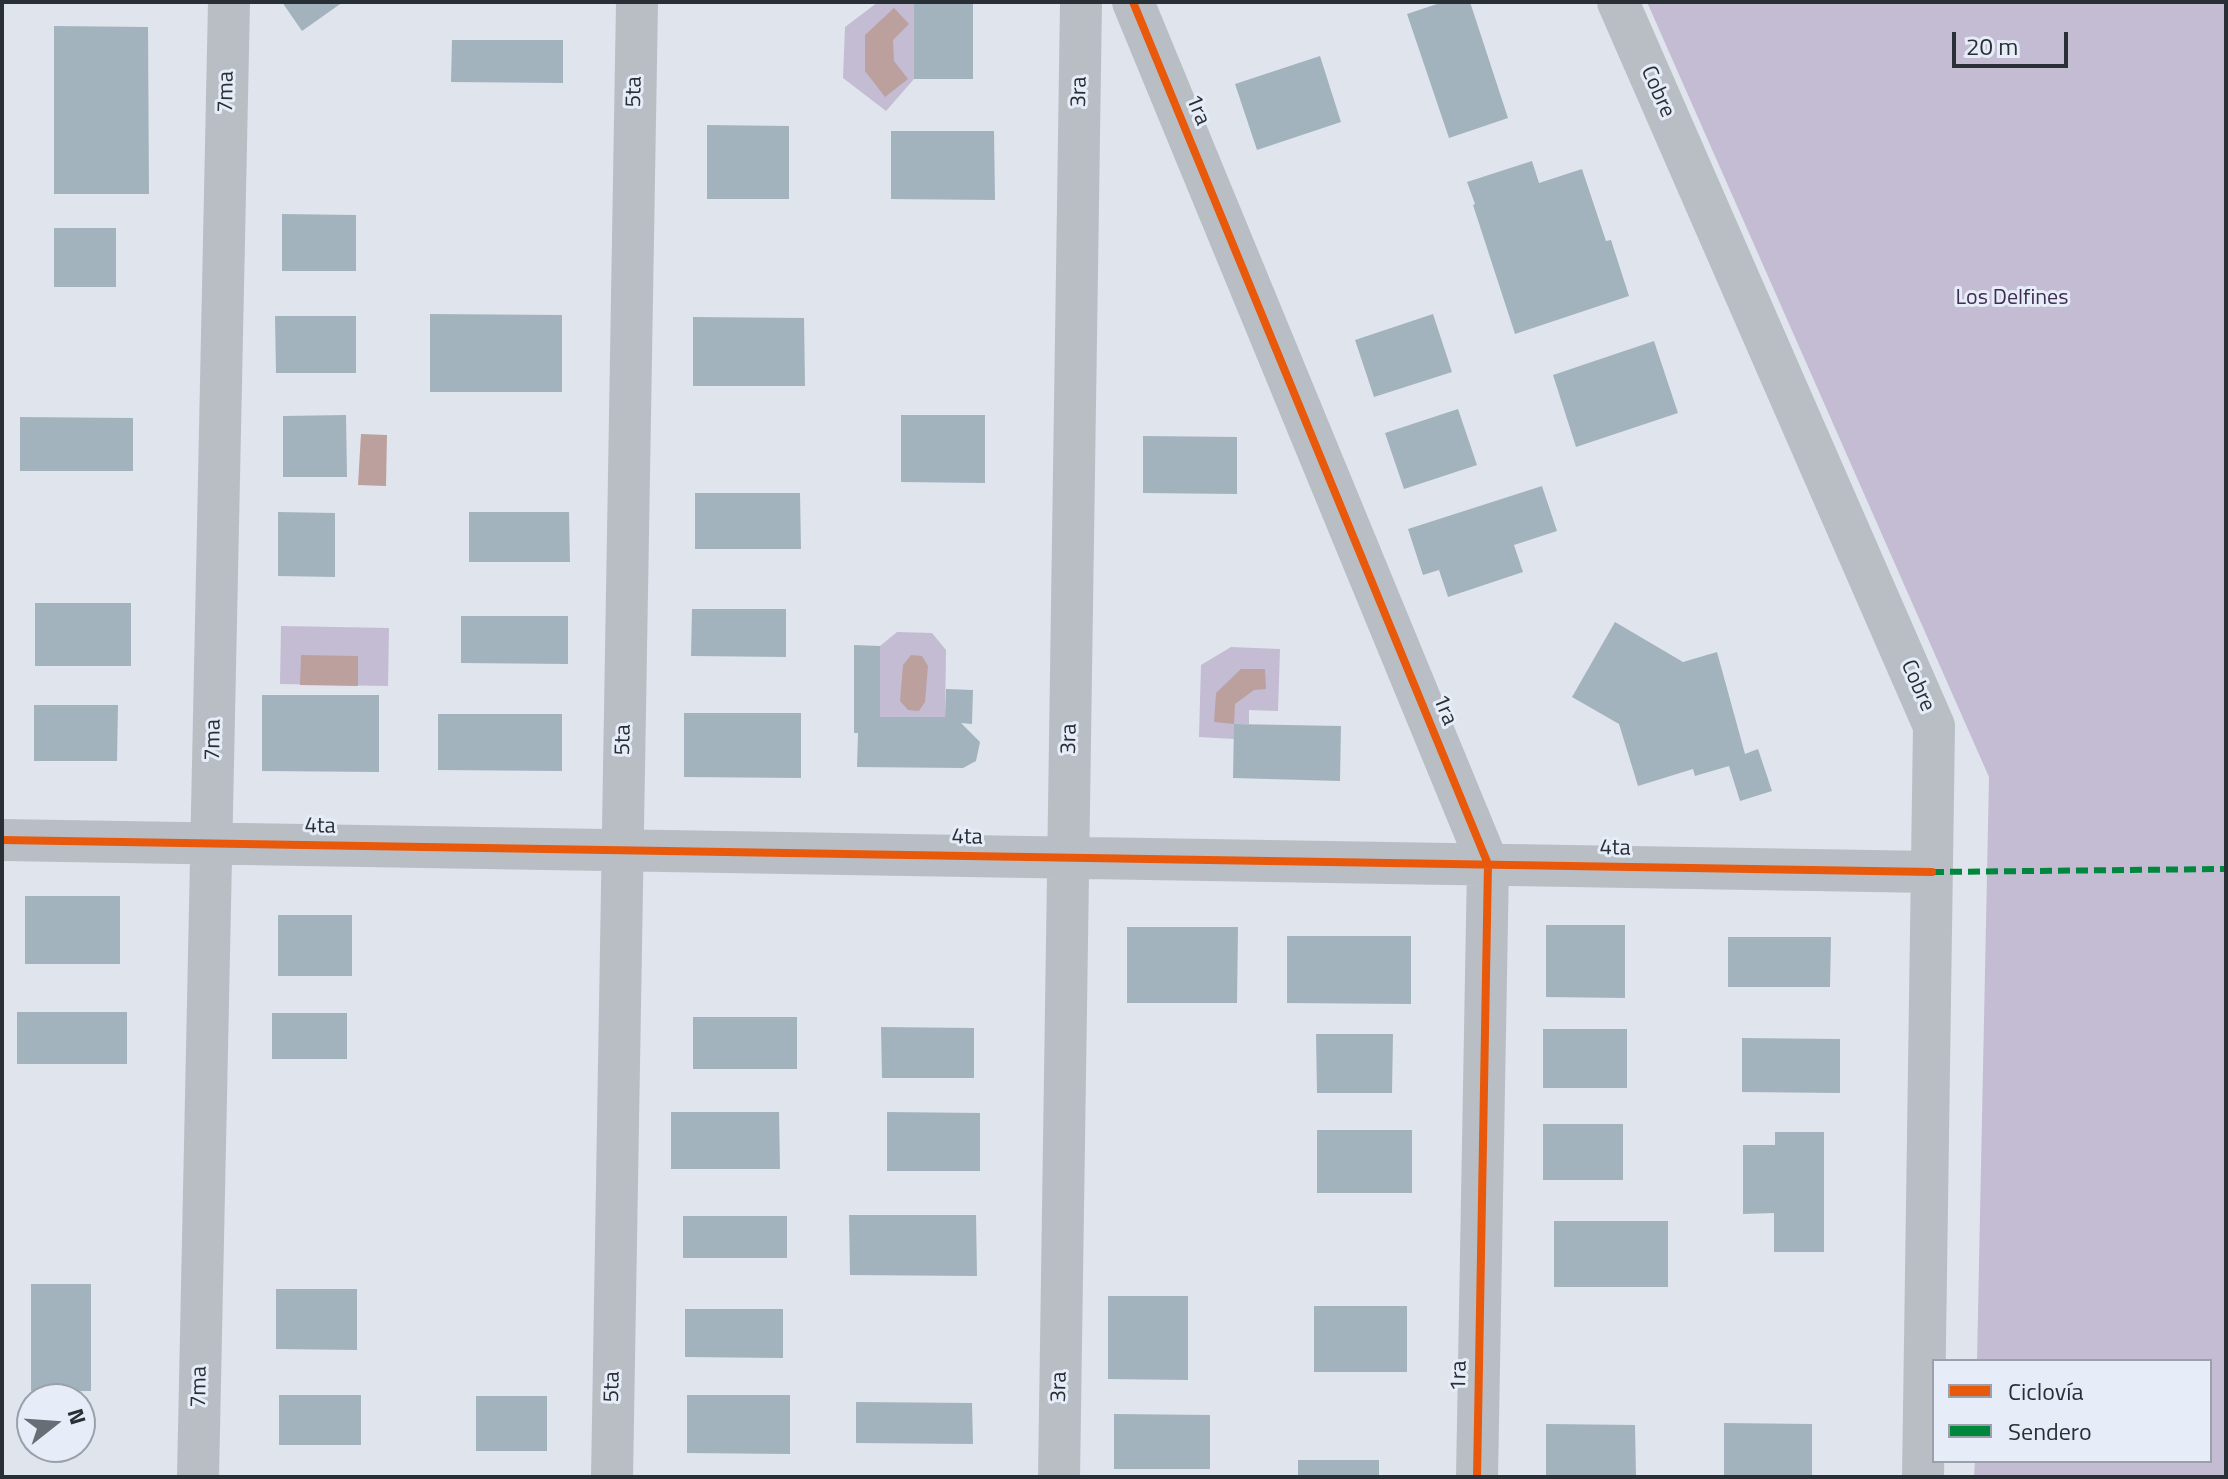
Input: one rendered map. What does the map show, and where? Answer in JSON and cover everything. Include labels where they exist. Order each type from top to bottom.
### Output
[{"type":"street","name":"7ma","points":[[198,1477],[229,2]]},
{"type":"street","name":"5ta","points":[[612,1477],[637,2]]},
{"type":"street","name":"3ra","points":[[1059,1477],[1081,2]]},
{"type":"street","name":"1ra","points":[[1133,2],[1488,864],[1477,1477]]},
{"type":"street","name":"Cobre","points":[[1618,2],[1934,726],[1923,1477]]},
{"type":"street","name":"4ta","points":[[2,840],[1932,872]]},
{"type":"green space","points":[[878,2],[914,2],[914,79],[886,111],[843,78],[845,27]]},
{"type":"green space","name":"Los Delfines","points":[[1647,2],[2226,2],[2226,1477],[1974,1477],[1975,1463],[2212,1463],[2212,1359],[1977,1359],[1989,777]]},
{"type":"green space","points":[[281,626],[389,628],[388,686],[280,684]]},
{"type":"green space","points":[[897,632],[932,633],[946,650],[945,717],[880,717],[880,646]]},
{"type":"green space","points":[[1231,647],[1280,649],[1278,711],[1249,710],[1249,724],[1234,724],[1234,739],[1199,737],[1201,665]]},
{"type":"shaded area","points":[[894,8],[909,24],[893,40],[894,61],[908,79],[885,97],[865,71],[865,35]]},
{"type":"shaded area","points":[[361,434],[387,435],[386,486],[358,485]]},
{"type":"shaded area","points":[[301,655],[358,656],[358,686],[300,685]]},
{"type":"shaded area","points":[[911,655],[922,656],[928,666],[925,702],[919,711],[908,710],[900,701],[903,665]]},
{"type":"shaded area","points":[[1241,669],[1265,669],[1266,689],[1254,690],[1235,704],[1234,724],[1214,722],[1216,693]]},
{"type":"building","points":[[282,2],[343,2],[302,31]]},
{"type":"building","points":[[914,2],[973,2],[973,79],[914,79]]},
{"type":"building","points":[[1443,2],[1470,2],[1508,118],[1449,138],[1407,14]]},
{"type":"building","points":[[54,26],[148,27],[149,194],[54,194]]},
{"type":"building","points":[[452,40],[563,40],[563,83],[451,82]]},
{"type":"building","points":[[1320,56],[1341,122],[1257,150],[1235,84]]},
{"type":"building","points":[[707,125],[789,126],[789,199],[707,199]]},
{"type":"building","points":[[891,131],[994,131],[995,200],[891,199]]},
{"type":"building","points":[[1532,161],[1539,183],[1582,169],[1606,241],[1611,240],[1629,296],[1515,334],[1467,182]]},
{"type":"building","points":[[282,214],[356,215],[356,271],[282,271]]},
{"type":"building","points":[[54,228],[116,228],[116,287],[54,287]]},
{"type":"building","points":[[430,314],[562,315],[562,392],[430,392]]},
{"type":"building","points":[[1433,314],[1452,372],[1374,397],[1355,340]]},
{"type":"building","points":[[275,316],[356,316],[356,373],[276,373]]},
{"type":"building","points":[[693,317],[804,318],[805,386],[693,386]]},
{"type":"building","points":[[1654,341],[1678,413],[1576,447],[1553,375]]},
{"type":"building","points":[[1458,409],[1477,465],[1404,489],[1385,433]]},
{"type":"building","points":[[346,415],[347,477],[283,477],[283,416]]},
{"type":"building","points":[[901,415],[985,415],[985,483],[901,482]]},
{"type":"building","points":[[20,417],[133,418],[133,471],[20,471]]},
{"type":"building","points":[[1143,436],[1237,437],[1237,494],[1143,493]]},
{"type":"building","points":[[1542,486],[1557,531],[1514,545],[1523,572],[1448,597],[1439,570],[1423,575],[1408,529]]},
{"type":"building","points":[[695,493],[800,493],[801,549],[695,549]]},
{"type":"building","points":[[278,512],[335,513],[335,577],[278,576]]},
{"type":"building","points":[[469,512],[569,512],[570,562],[469,562]]},
{"type":"building","points":[[35,603],[131,603],[131,666],[35,666]]},
{"type":"building","points":[[692,609],[786,609],[786,657],[691,656]]},
{"type":"building","points":[[461,616],[568,616],[568,664],[461,663]]},
{"type":"building","points":[[1615,622],[1683,662],[1717,652],[1745,754],[1758,749],[1772,791],[1740,801],[1729,766],[1695,776],[1693,769],[1638,786],[1619,724],[1572,697]]},
{"type":"building","points":[[854,645],[880,646],[880,717],[945,717],[946,689],[973,690],[972,724],[961,723],[980,742],[976,761],[963,768],[857,767]]},
{"type":"building","points":[[262,695],[379,695],[379,772],[262,771]]},
{"type":"building","points":[[34,705],[118,705],[117,761],[34,761]]},
{"type":"building","points":[[684,713],[801,713],[801,778],[684,777]]},
{"type":"building","points":[[438,714],[562,714],[562,771],[438,770]]},
{"type":"building","points":[[1234,724],[1341,726],[1340,781],[1233,778]]},
{"type":"building","points":[[25,896],[120,896],[120,964],[25,964]]},
{"type":"building","points":[[278,915],[352,915],[352,976],[278,976]]},
{"type":"building","points":[[1546,925],[1625,925],[1625,998],[1546,997]]},
{"type":"building","points":[[1127,927],[1238,927],[1237,1003],[1127,1003]]},
{"type":"building","points":[[1287,936],[1411,936],[1411,1004],[1287,1003]]},
{"type":"building","points":[[1728,937],[1831,937],[1830,987],[1728,987]]},
{"type":"building","points":[[17,1012],[127,1012],[127,1064],[17,1064]]},
{"type":"building","points":[[272,1013],[347,1013],[347,1059],[272,1059]]},
{"type":"building","points":[[693,1017],[797,1017],[797,1069],[693,1069]]},
{"type":"building","points":[[881,1027],[974,1028],[974,1078],[882,1078]]},
{"type":"building","points":[[1543,1029],[1627,1029],[1627,1088],[1543,1088]]},
{"type":"building","points":[[1316,1034],[1393,1034],[1392,1093],[1317,1093]]},
{"type":"building","points":[[1742,1038],[1840,1039],[1840,1093],[1742,1092]]},
{"type":"building","points":[[671,1112],[779,1112],[780,1169],[671,1169]]},
{"type":"building","points":[[887,1112],[980,1113],[980,1171],[887,1171]]},
{"type":"building","points":[[1543,1124],[1623,1124],[1623,1180],[1543,1180]]},
{"type":"building","points":[[1317,1130],[1412,1130],[1412,1193],[1317,1193]]},
{"type":"building","points":[[1775,1132],[1824,1132],[1824,1252],[1774,1252],[1774,1213],[1743,1214],[1743,1145],[1775,1145]]},
{"type":"building","points":[[849,1215],[976,1215],[977,1276],[850,1275]]},
{"type":"building","points":[[683,1216],[787,1216],[787,1258],[683,1258]]},
{"type":"building","points":[[1554,1221],[1668,1221],[1668,1287],[1554,1287]]},
{"type":"building","points":[[31,1284],[91,1284],[91,1383],[31,1383]]},
{"type":"building","points":[[276,1289],[357,1289],[357,1350],[276,1349]]},
{"type":"building","points":[[1108,1296],[1188,1296],[1188,1380],[1108,1379]]},
{"type":"building","points":[[1314,1306],[1407,1306],[1407,1372],[1314,1372]]},
{"type":"building","points":[[685,1309],[783,1309],[783,1358],[685,1357]]},
{"type":"building","points":[[279,1395],[361,1395],[361,1445],[279,1445]]},
{"type":"building","points":[[687,1395],[790,1395],[790,1454],[687,1453]]},
{"type":"building","points":[[476,1396],[547,1396],[547,1451],[476,1451]]},
{"type":"building","points":[[856,1402],[972,1403],[973,1444],[856,1443]]},
{"type":"building","points":[[1114,1414],[1210,1415],[1210,1469],[1114,1469]]},
{"type":"building","points":[[1724,1423],[1812,1424],[1812,1477],[1724,1477]]},
{"type":"building","points":[[1546,1424],[1635,1425],[1636,1477],[1546,1477]]},
{"type":"building","points":[[1298,1460],[1379,1460],[1379,1477],[1298,1477]]},
{"type":"marked path","points":[[1932,872],[2226,869]]},
{"type":"cycle path","points":[[1133,2],[1488,864],[1477,1477]]},
{"type":"cycle path","points":[[2,840],[1932,872]]}]
